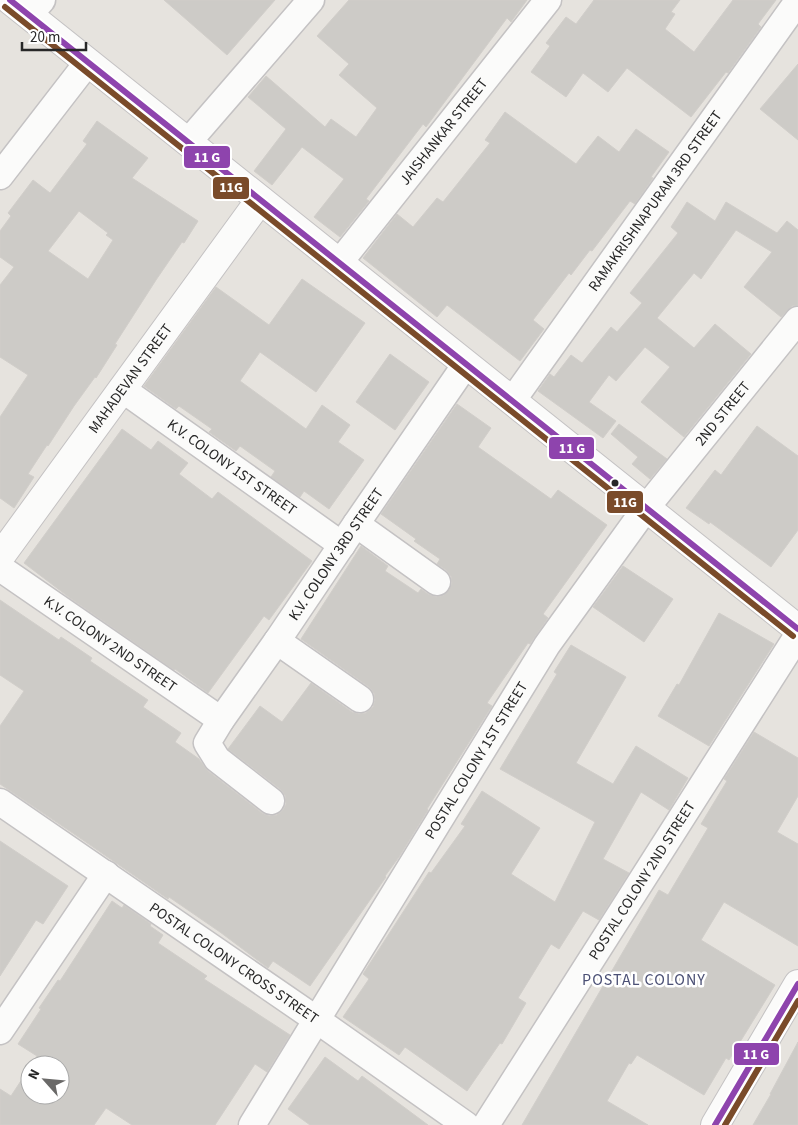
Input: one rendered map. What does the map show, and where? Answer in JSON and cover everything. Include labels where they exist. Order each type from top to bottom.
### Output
[{"type":"main road","points":[[27,5],[88,62],[798,630]]},
{"type":"main road","name":"MAHADEVAN STREET","points":[[0,557],[260,200]]},
{"type":"main road","points":[[715,1125],[798,984]]},
{"type":"street","points":[[188,142],[311,0]]},
{"type":"street","name":"JAISHANKAR STREET","points":[[339,263],[548,0]]},
{"type":"street","name":"RAMAKRISHNAPURAM 3RD STREET","points":[[512,401],[798,1]]},
{"type":"street","points":[[0,176],[88,62]]},
{"type":"street","name":"2ND STREET","points":[[646,508],[798,320]]},
{"type":"street","name":"K.V. COLONY 3RD STREET","points":[[271,801],[217,759],[207,743],[466,364]]},
{"type":"street","name":"K.V. COLONY 1ST STREET","points":[[122,389],[349,534],[437,582]]},
{"type":"street","name":"POSTAL COLONY 1ST STREET","points":[[252,1125],[547,645],[646,508]]},
{"type":"street","name":"K.V. COLONY 2ND STREET","points":[[0,568],[221,720]]},
{"type":"street","name":"POSTAL COLONY 2ND STREET","points":[[486,1125],[798,635]]},
{"type":"street","points":[[277,641],[360,699]]},
{"type":"street","name":"POSTAL COLONY CROSS STREET","points":[[0,802],[466,1125]]},
{"type":"street","points":[[0,1031],[106,874]]},
{"type":"building","points":[[164,0],[275,0],[227,55]]},
{"type":"building","points":[[349,0],[527,0],[511,22],[507,18],[426,127],[423,124],[366,199],[369,201],[340,237],[314,217],[344,179],[302,147],[272,185],[254,171],[286,129],[248,97],[266,76],[325,127],[331,119],[356,137],[377,108],[339,75],[349,64],[317,36]]},
{"type":"building","points":[[594,0],[680,0],[671,12],[675,14],[665,29],[694,52],[733,0],[776,0],[758,24],[761,27],[728,73],[726,72],[691,117],[627,68],[608,92],[583,73],[566,97],[531,72],[550,46],[546,43],[566,17],[576,24]]},
{"type":"building","points":[[798,64],[798,140],[760,109]]},
{"type":"building","points":[[505,112],[576,164],[598,136],[619,152],[636,129],[669,152],[635,204],[630,201],[592,251],[590,250],[571,275],[569,273],[533,320],[544,329],[520,361],[447,305],[437,317],[363,258],[397,214],[413,227],[437,198],[443,202],[490,143],[485,140]]},
{"type":"building","points":[[97,121],[148,158],[132,178],[198,221],[156,280],[115,344],[117,345],[96,378],[74,406],[28,474],[34,477],[14,508],[0,498],[0,417],[28,375],[0,357],[0,285],[14,267],[0,257],[0,231],[11,216],[8,213],[33,180],[50,193],[87,144],[83,141]],"holes":[[[79,211],[108,233],[106,235],[113,240],[88,279],[48,251]]]},
{"type":"building","points":[[687,202],[715,221],[726,202],[777,233],[787,221],[798,230],[798,305],[792,306],[781,317],[744,287],[772,252],[736,230],[701,279],[694,273],[657,318],[694,348],[715,324],[751,354],[684,437],[641,402],[670,367],[645,347],[616,381],[609,375],[589,402],[616,421],[603,438],[538,391],[550,374],[554,377],[571,355],[582,363],[611,327],[617,332],[642,303],[630,293],[678,233],[671,227]]},
{"type":"building","points":[[302,279],[365,323],[316,392],[260,352],[240,381],[306,429],[322,405],[350,425],[338,442],[364,460],[329,509],[304,491],[300,497],[271,477],[275,471],[240,446],[236,451],[209,432],[212,429],[179,406],[176,409],[144,386],[216,287],[269,325]]},
{"type":"building","points":[[390,354],[429,382],[395,430],[356,402]]},
{"type":"building","points":[[457,404],[491,428],[478,447],[551,499],[558,490],[607,525],[543,614],[548,618],[530,644],[528,643],[487,703],[492,706],[399,857],[310,986],[273,961],[268,968],[220,932],[169,897],[168,899],[0,784],[0,726],[24,691],[0,675],[0,600],[59,640],[61,637],[92,658],[90,661],[148,700],[143,707],[181,733],[175,742],[199,759],[208,771],[262,813],[269,816],[277,815],[286,804],[285,795],[280,789],[228,749],[260,706],[282,722],[311,683],[352,712],[366,713],[373,707],[374,693],[369,687],[301,639],[361,546],[388,566],[385,571],[418,593],[421,589],[436,597],[444,595],[449,590],[452,583],[451,576],[437,564],[440,559],[381,514]]},
{"type":"building","points":[[619,424],[667,459],[650,479],[632,464],[638,457],[611,434]]},
{"type":"building","points":[[757,426],[798,456],[798,530],[771,567],[710,522],[709,524],[686,508],[715,470],[721,475]]},
{"type":"building","points":[[122,429],[151,450],[158,441],[188,463],[179,474],[212,499],[218,492],[312,561],[269,620],[264,616],[208,693],[70,598],[24,563]]},
{"type":"building","points":[[623,566],[673,599],[644,642],[593,607]]},
{"type":"building","points":[[719,613],[774,644],[709,746],[658,716],[677,684],[679,685]]},
{"type":"building","points":[[571,645],[626,677],[576,763],[613,784],[636,746],[688,778],[669,810],[641,792],[603,859],[629,873],[599,920],[583,911],[559,949],[551,944],[518,998],[526,1003],[502,1044],[500,1043],[467,1091],[405,1047],[399,1055],[343,1017],[369,979],[363,974],[429,872],[431,873],[465,826],[461,824],[482,791],[540,828],[511,874],[555,902],[595,822],[500,769],[557,674],[554,672]]},
{"type":"building","points":[[754,732],[798,758],[798,796],[777,832],[798,844],[798,946],[724,902],[701,940],[775,985],[729,1060],[726,1058],[704,1095],[637,1055],[631,1064],[629,1063],[607,1101],[648,1125],[522,1125],[659,890],[668,895],[708,828],[701,824],[727,781],[724,779]]},
{"type":"building","points":[[0,841],[68,886],[43,924],[36,920],[0,976]]},
{"type":"building","points":[[112,901],[122,908],[124,905],[151,924],[150,926],[163,935],[158,943],[207,976],[204,979],[290,1035],[267,1072],[255,1064],[215,1125],[132,1125],[106,1108],[94,1125],[0,1125],[0,1089],[11,1096],[20,1082],[20,1105],[70,1105],[70,1055],[35,1055],[18,1044],[41,1009],[39,1008],[58,980],[60,981]]},
{"type":"building","points":[[798,1042],[798,1125],[753,1125],[771,1094]]},
{"type":"building","points":[[325,1057],[358,1081],[362,1076],[428,1125],[310,1125],[288,1109]]},
{"type":"transit line","points":[[10,0],[798,629]]},
{"type":"transit line","name":"11G","points":[[5,7],[793,636]]},
{"type":"transit line","points":[[715,1125],[798,984]]},
{"type":"transit line","name":"11G","points":[[725,1125],[798,1001]]},
{"type":"district","name":"POSTAL COLONY","points":[[644,980]]}]
